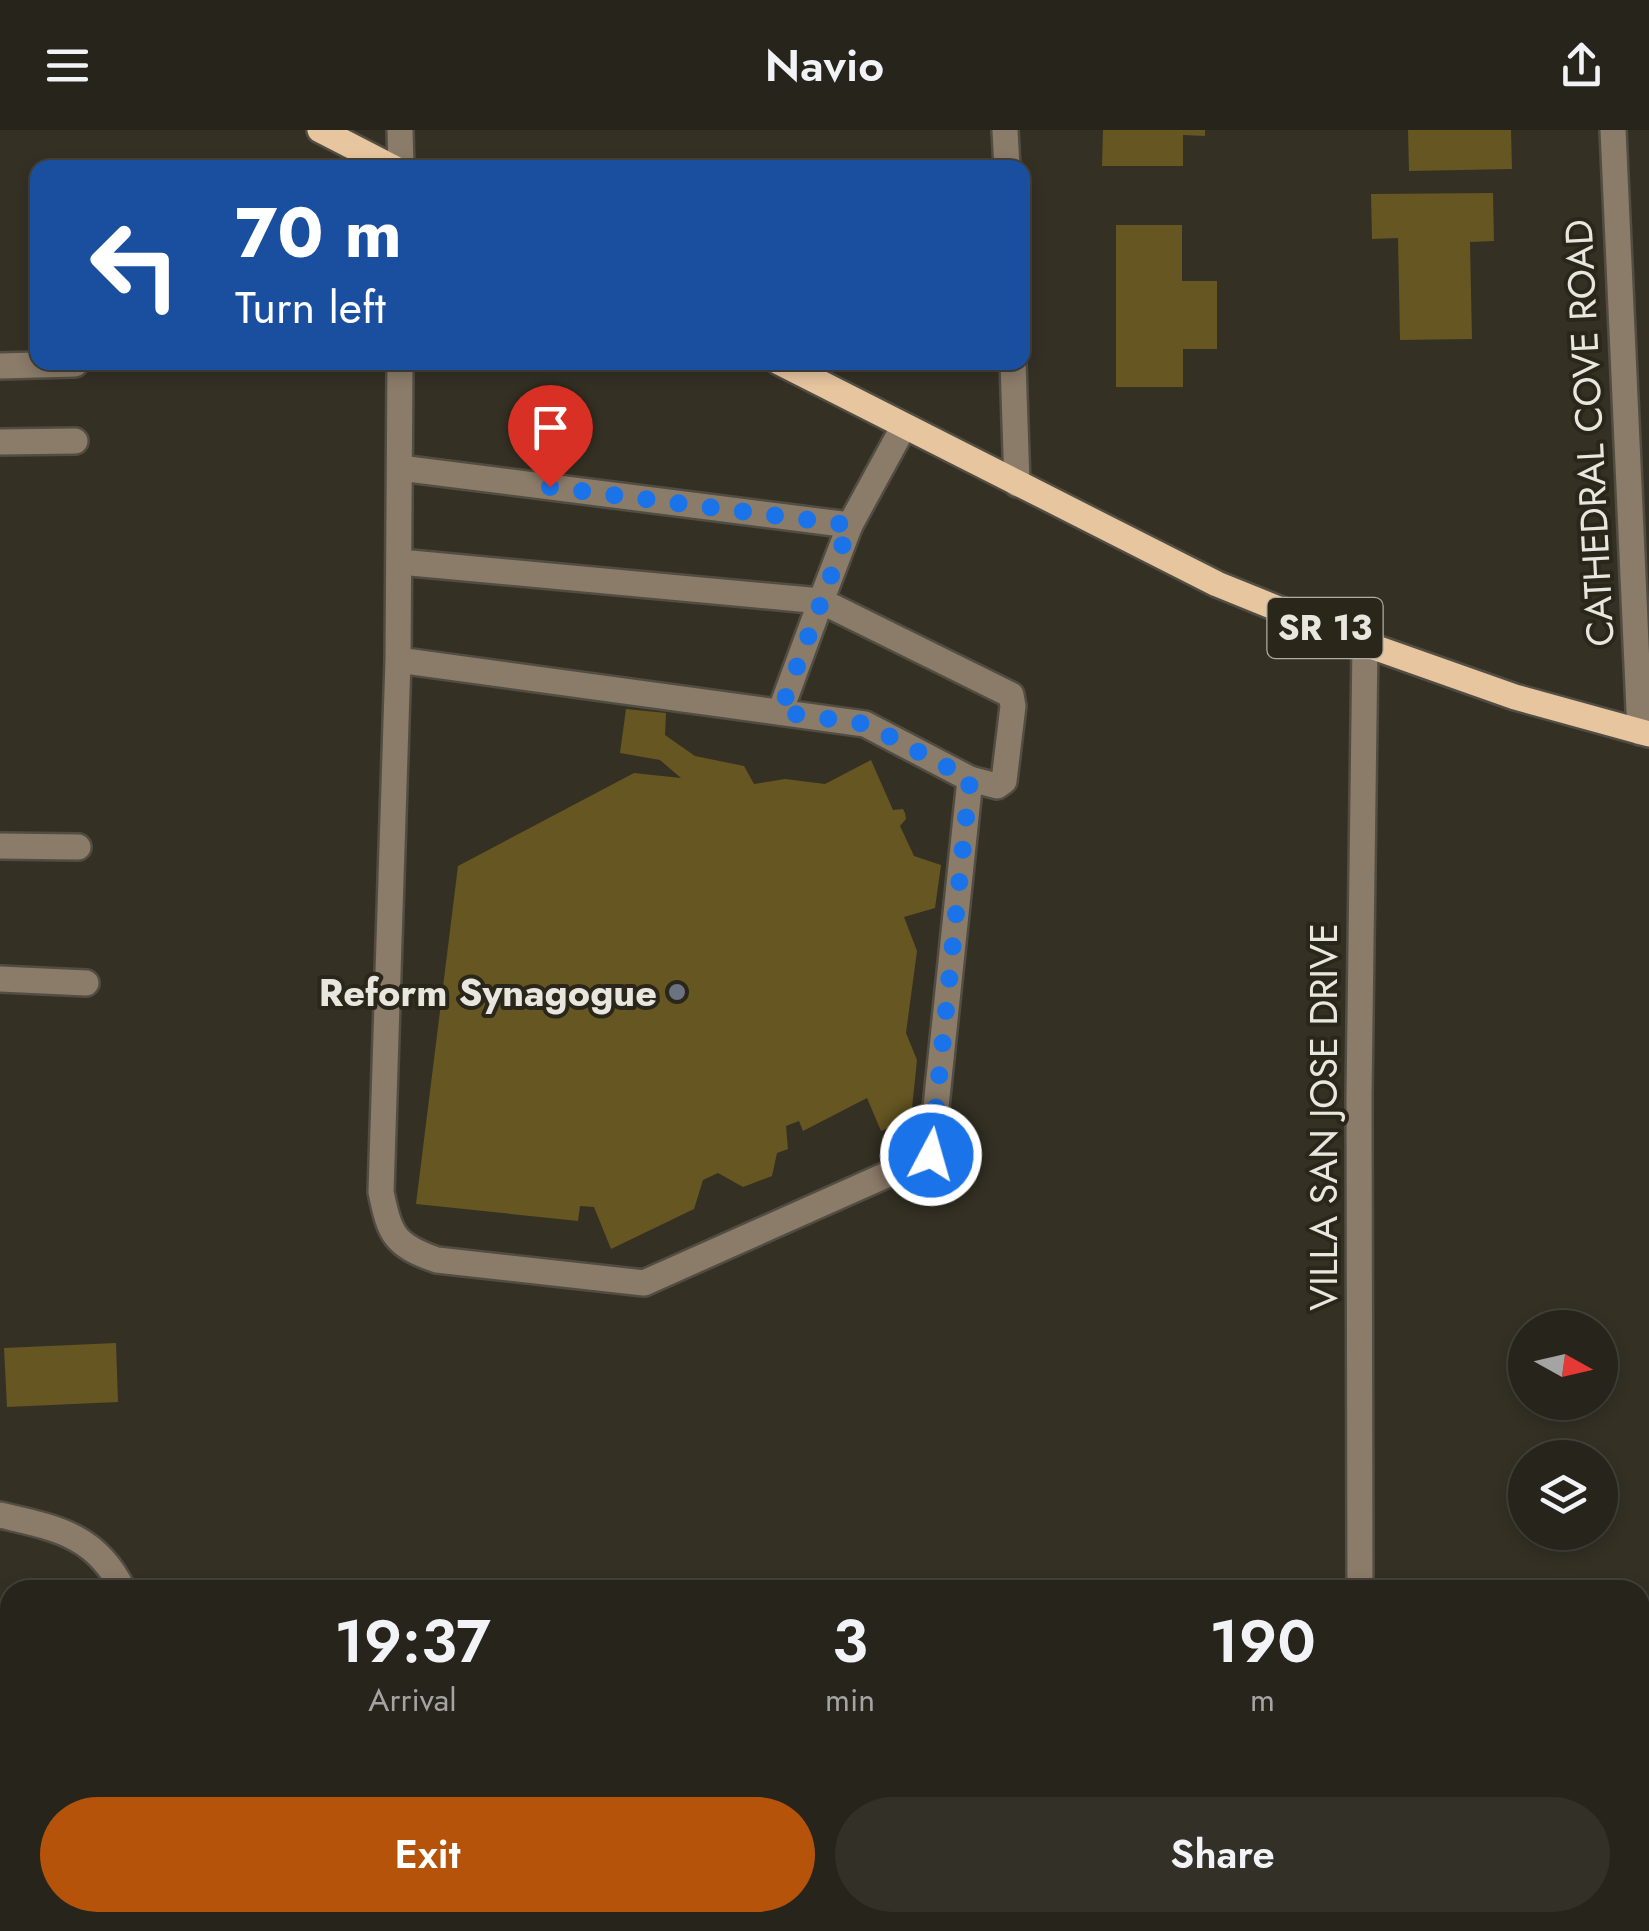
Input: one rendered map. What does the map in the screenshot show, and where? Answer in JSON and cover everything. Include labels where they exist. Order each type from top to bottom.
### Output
[{"type":"main road","points":[[320,130],[382,160]]},
{"type":"main road","name":"SR 13","points":[[794,370],[1216,584],[1365,644],[1515,697],[1644,733]]},
{"type":"street","points":[[398,160],[400,130]]},
{"type":"street","points":[[1006,130],[1007,160]]},
{"type":"street","name":"CATHEDRAL COVE ROAD","points":[[1613,130],[1644,733]]},
{"type":"street","points":[[0,366],[30,365]]},
{"type":"street","points":[[400,370],[398,660],[381,1192],[388,1230],[409,1250],[437,1260],[644,1282],[931,1155],[970,779]]},
{"type":"street","points":[[1014,370],[1017,484]]},
{"type":"street","points":[[780,712],[850,525],[904,426]]},
{"type":"street","points":[[0,442],[75,440]]},
{"type":"street","points":[[400,468],[850,525]]},
{"type":"street","points":[[398,660],[866,724],[970,779],[996,786],[1004,781],[1013,706],[1010,695],[820,601],[400,562]]},
{"type":"street","name":"VILLA SAN JOSE DRIVE","points":[[1360,1580],[1359,1096],[1365,644]]},
{"type":"street","points":[[0,846],[78,847]]},
{"type":"street","points":[[0,979],[86,983]]},
{"type":"street","points":[[0,1515],[59,1528],[82,1539],[118,1580]]},
{"type":"building","points":[[1103,130],[1205,130],[1205,136],[1183,135],[1183,166],[1102,166]]},
{"type":"building","points":[[1408,130],[1511,130],[1512,169],[1409,171]]},
{"type":"building","points":[[1493,193],[1494,241],[1470,242],[1472,339],[1400,340],[1398,238],[1372,239],[1371,194]]},
{"type":"building","points":[[1116,225],[1182,225],[1182,281],[1217,281],[1217,349],[1183,349],[1183,387],[1116,387]]},
{"type":"building","name":"Reform Synagogue","points":[[626,709],[666,713],[665,735],[695,756],[744,766],[754,784],[785,779],[825,784],[871,760],[893,810],[903,809],[905,813],[906,819],[900,826],[914,856],[941,865],[935,908],[904,917],[917,951],[906,1033],[917,1060],[911,1118],[881,1131],[867,1098],[803,1131],[799,1121],[786,1126],[788,1149],[777,1153],[772,1176],[743,1187],[718,1173],[703,1180],[694,1209],[611,1249],[594,1207],[580,1206],[578,1221],[416,1204],[458,866],[634,773],[681,778],[660,760],[620,753]]},
{"type":"building","points":[[116,1343],[118,1402],[7,1407],[4,1348]]},
{"type":"place","name":"Reform Synagogue","points":[[677,992]]},
{"type":"route","points":[[550,487],[850,525],[780,712],[866,724],[970,779],[931,1155]]}]
